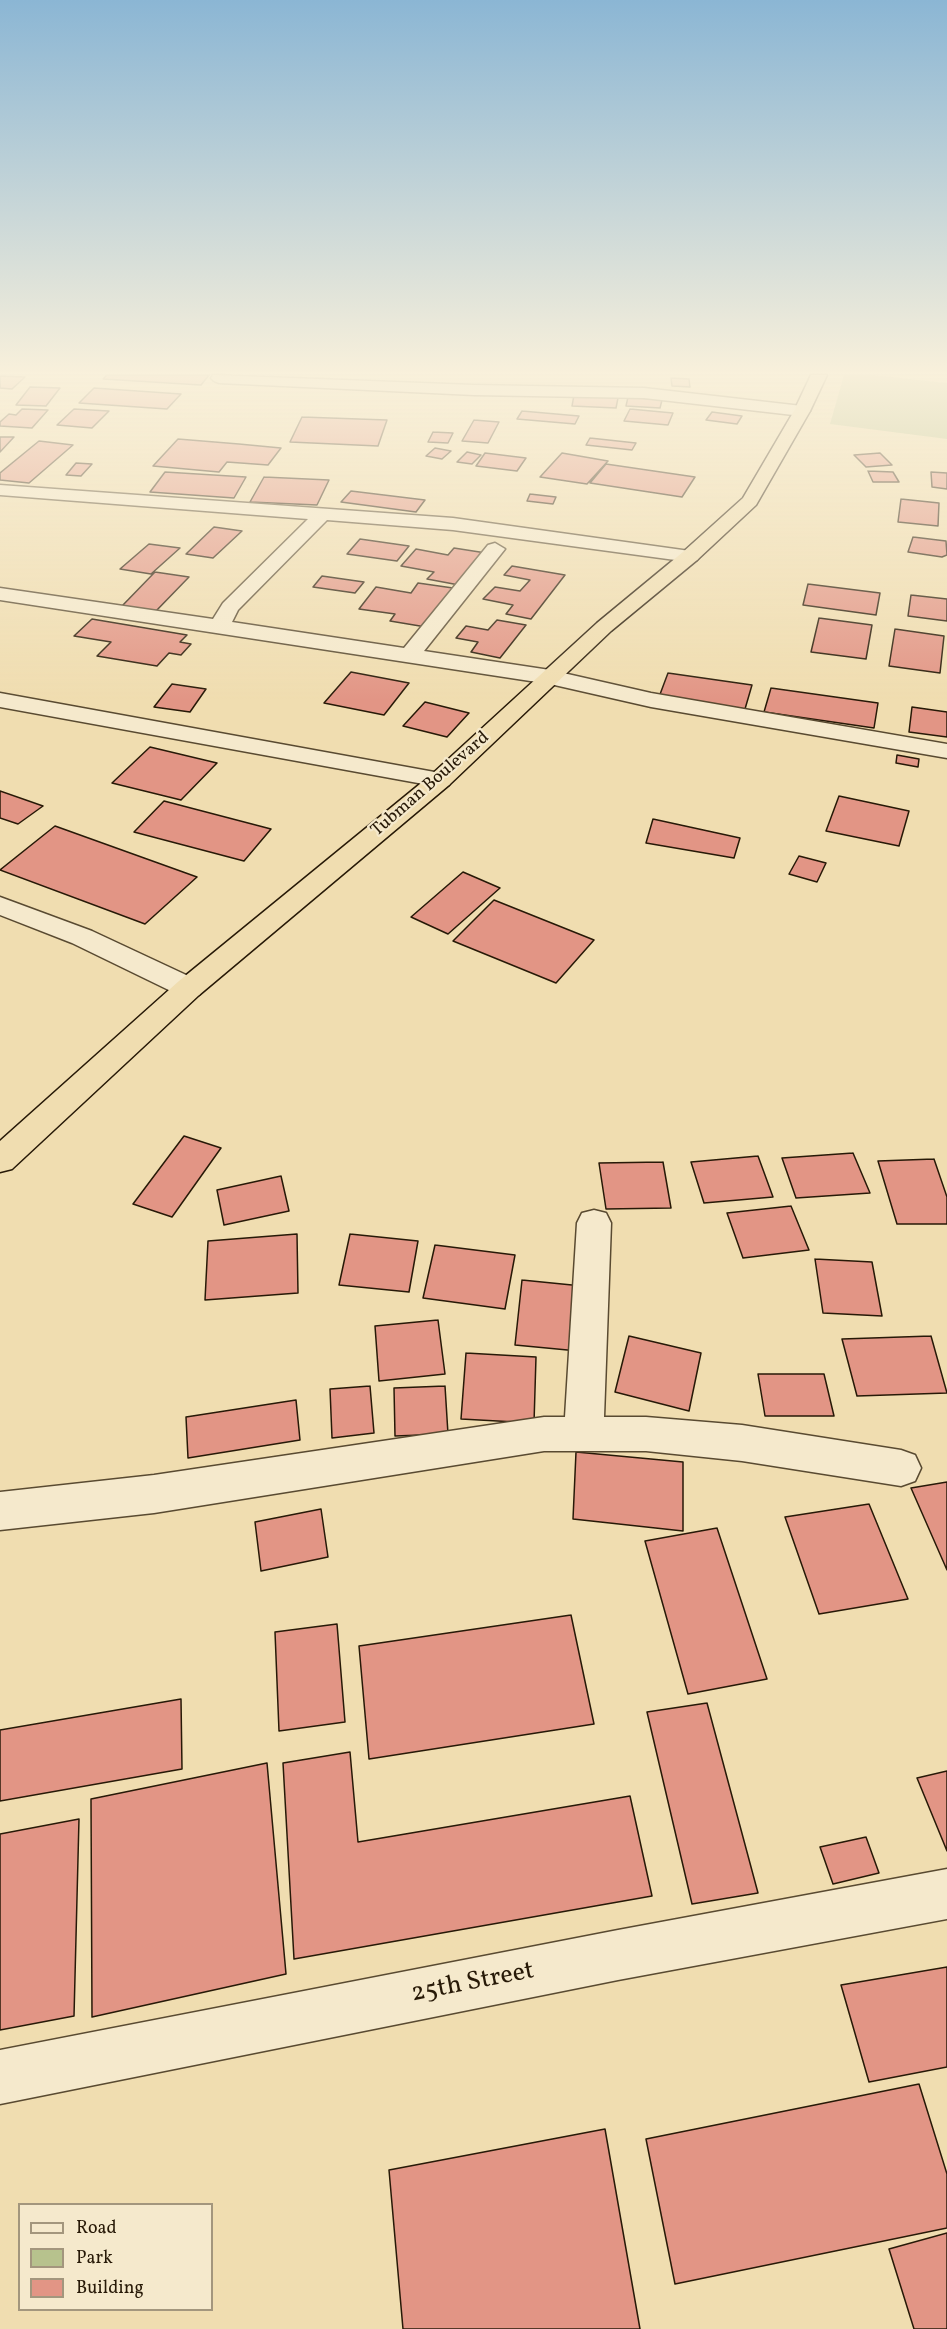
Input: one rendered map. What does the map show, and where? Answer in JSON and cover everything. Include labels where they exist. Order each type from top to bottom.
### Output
[{"type":"highway","name":"Tubman Boulevard","points":[[0,1160],[189,988],[440,780],[604,627],[690,556],[750,501],[760,484]]},
{"type":"street","points":[[0,490],[453,524],[690,556]]},
{"type":"street","points":[[219,626],[230,607],[324,513]]},
{"type":"street","points":[[409,656],[495,549]]},
{"type":"street","points":[[0,594],[550,677],[651,700],[947,751]]},
{"type":"street","points":[[0,700],[440,780]]},
{"type":"street","points":[[0,904],[81,937],[189,988]]},
{"type":"street","points":[[584,1434],[594,1223]]},
{"type":"street","points":[[0,1511],[165,1492],[544,1434],[645,1434],[742,1443],[901,1468]]},
{"type":"street","name":"25th Street","points":[[0,2077],[618,1955],[947,1894]]},
{"type":"building","points":[[156,484],[242,484],[234,498],[150,492]]},
{"type":"building","points":[[260,484],[327,484],[317,505],[250,502]]},
{"type":"building","points":[[595,484],[691,484],[682,497]]},
{"type":"building","points":[[932,484],[947,484],[947,489],[932,487]]},
{"type":"building","points":[[351,491],[425,500],[416,512],[341,502]]},
{"type":"building","points":[[530,494],[556,497],[553,504],[527,501]]},
{"type":"building","points":[[901,499],[939,503],[938,526],[898,522]]},
{"type":"building","points":[[214,527],[242,531],[213,558],[186,554]]},
{"type":"building","points":[[913,537],[946,541],[947,555],[942,557],[908,552]]},
{"type":"building","points":[[360,539],[409,546],[397,561],[347,554]]},
{"type":"building","points":[[149,544],[180,548],[151,574],[120,569]]},
{"type":"building","points":[[454,548],[486,553],[459,585],[427,579],[434,572],[401,566],[416,549],[448,555]]},
{"type":"building","points":[[512,566],[565,575],[531,619],[506,614],[513,605],[483,599],[495,587],[520,591],[530,580],[504,575]]},
{"type":"building","points":[[155,572],[189,577],[156,611],[122,606]]},
{"type":"building","points":[[322,576],[364,582],[355,593],[313,587]]},
{"type":"building","points":[[418,583],[453,588],[426,627],[390,621],[395,614],[359,609],[376,587],[411,593]]},
{"type":"building","points":[[808,584],[880,593],[876,615],[803,605]]},
{"type":"building","points":[[911,595],[947,599],[947,621],[908,616]]},
{"type":"building","points":[[819,618],[872,625],[866,659],[811,652]]},
{"type":"building","points":[[92,619],[187,635],[180,642],[191,644],[181,655],[169,653],[157,666],[97,656],[111,642],[74,636]]},
{"type":"building","points":[[497,620],[526,625],[500,658],[471,652],[478,642],[456,638],[466,626],[488,630]]},
{"type":"building","points":[[895,629],[944,636],[940,673],[889,666]]},
{"type":"building","points":[[351,672],[409,683],[384,715],[324,703]]},
{"type":"building","points":[[668,673],[752,685],[745,709],[659,697]]},
{"type":"building","points":[[172,684],[206,689],[190,712],[154,707]]},
{"type":"building","points":[[771,688],[878,703],[874,728],[764,712]]},
{"type":"building","points":[[425,702],[469,713],[447,737],[403,726]]},
{"type":"building","points":[[912,707],[947,712],[947,737],[909,732]]},
{"type":"building","points":[[150,747],[217,763],[181,800],[112,783]]},
{"type":"building","points":[[897,755],[919,759],[918,767],[896,763]]},
{"type":"building","points":[[0,791],[43,806],[18,824],[0,818]]},
{"type":"building","points":[[839,796],[909,811],[899,846],[826,831]]},
{"type":"building","points":[[164,801],[271,829],[244,861],[134,832]]},
{"type":"building","points":[[653,819],[740,838],[734,858],[646,843]]},
{"type":"building","points":[[55,826],[197,877],[145,924],[0,870]]},
{"type":"building","points":[[799,856],[826,863],[817,882],[789,874]]},
{"type":"building","points":[[463,872],[500,888],[448,934],[411,917]]},
{"type":"building","points":[[494,900],[594,940],[556,983],[453,941]]},
{"type":"building","points":[[184,1136],[221,1148],[172,1217],[133,1204]]},
{"type":"building","points":[[853,1153],[870,1193],[796,1198],[782,1158]]},
{"type":"building","points":[[758,1156],[773,1197],[704,1203],[691,1162]]},
{"type":"building","points":[[934,1159],[947,1197],[947,1224],[897,1224],[878,1161]]},
{"type":"building","points":[[663,1162],[671,1208],[606,1209],[599,1163]]},
{"type":"building","points":[[281,1176],[289,1211],[224,1225],[217,1190]]},
{"type":"building","points":[[791,1206],[809,1250],[743,1258],[727,1213]]},
{"type":"building","points":[[297,1234],[298,1293],[205,1300],[208,1241]]},
{"type":"building","points":[[350,1234],[418,1241],[409,1292],[339,1285]]},
{"type":"building","points":[[435,1245],[515,1255],[505,1309],[423,1298]]},
{"type":"building","points":[[815,1259],[872,1262],[882,1316],[823,1313]]},
{"type":"building","points":[[522,1280],[582,1286],[578,1351],[515,1345]]},
{"type":"building","points":[[438,1320],[445,1374],[379,1381],[375,1326]]},
{"type":"building","points":[[629,1336],[701,1353],[689,1411],[615,1392]]},
{"type":"building","points":[[931,1336],[947,1393],[857,1396],[842,1339]]},
{"type":"building","points":[[466,1353],[536,1357],[534,1423],[461,1419]]},
{"type":"building","points":[[758,1374],[824,1374],[834,1416],[765,1416]]},
{"type":"building","points":[[370,1386],[374,1433],[332,1438],[330,1389]]},
{"type":"building","points":[[445,1386],[448,1434],[395,1436],[394,1388]]},
{"type":"building","points":[[296,1400],[300,1440],[188,1458],[186,1417]]},
{"type":"building","points":[[576,1452],[683,1462],[683,1531],[573,1519]]},
{"type":"building","points":[[947,1482],[947,1570],[911,1488]]},
{"type":"building","points":[[869,1504],[908,1599],[819,1614],[785,1517]]},
{"type":"building","points":[[321,1509],[328,1557],[261,1571],[255,1522]]},
{"type":"building","points":[[717,1528],[767,1679],[688,1694],[645,1541]]},
{"type":"building","points":[[571,1615],[594,1724],[369,1759],[359,1646]]},
{"type":"building","points":[[337,1624],[345,1722],[279,1731],[275,1632]]},
{"type":"building","points":[[181,1699],[182,1769],[0,1801],[0,1730]]},
{"type":"building","points":[[707,1703],[758,1893],[692,1904],[647,1712]]},
{"type":"building","points":[[350,1752],[358,1842],[630,1796],[652,1896],[294,1959],[283,1763]]},
{"type":"building","points":[[267,1763],[286,1974],[92,2017],[91,1799]]},
{"type":"building","points":[[947,1771],[947,1851],[917,1778]]},
{"type":"building","points":[[79,1819],[74,2016],[0,2030],[0,1834]]},
{"type":"building","points":[[866,1837],[879,1873],[833,1884],[820,1847]]},
{"type":"building","points":[[947,1967],[947,2067],[869,2082],[841,1985]]},
{"type":"building","points":[[919,2084],[947,2174],[947,2228],[675,2284],[646,2139]]},
{"type":"building","points":[[605,2129],[640,2329],[403,2329],[389,2170]]},
{"type":"building","points":[[947,2233],[947,2329],[914,2329],[889,2249]]}]
